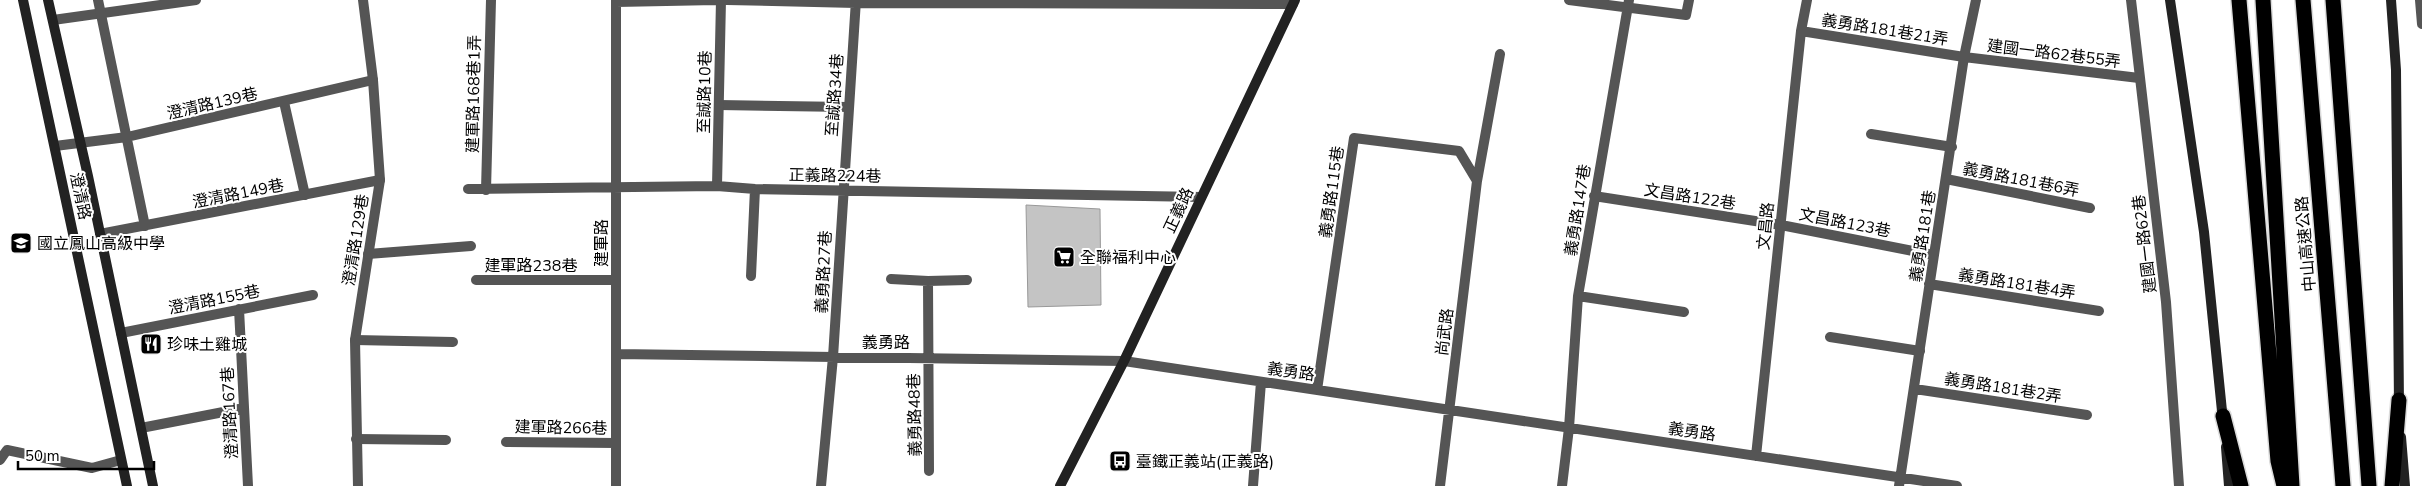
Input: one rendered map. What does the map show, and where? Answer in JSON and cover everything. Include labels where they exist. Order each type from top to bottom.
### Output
[{"type":"highway","points":[[2239,0],[2278,461],[2284,486]]},
{"type":"highway","name":"中山高速公路","points":[[2263,0],[2292,486]]},
{"type":"highway","name":"中山高速公路","points":[[2303,0],[2343,486]]},
{"type":"highway","points":[[2333,0],[2369,486]]},
{"type":"highway","points":[[2392,486],[2399,400]]},
{"type":"highway","points":[[2223,416],[2241,486]]},
{"type":"street","name":"澄清路","points":[[23,0],[127,486]]},
{"type":"street","name":"澄清路","points":[[48,0],[100,234],[152,486]]},
{"type":"street","points":[[98,0],[144,226]]},
{"type":"street","points":[[52,20],[196,0]]},
{"type":"street","name":"澄清路129巷","points":[[358,486],[355,340],[380,180],[374,80],[363,0]]},
{"type":"street","name":"建軍路168巷1弄","points":[[486,190],[490,0]]},
{"type":"street","points":[[616,1],[716,0]]},
{"type":"street","name":"至誠路10巷","points":[[717,186],[721,0]]},
{"type":"street","points":[[727,0],[856,2],[1294,2]]},
{"type":"street","points":[[1569,0],[1629,4],[1686,15],[1689,0]]},
{"type":"street","name":"文昌路","points":[[1756,456],[1801,31],[1807,0]]},
{"type":"street","name":"義勇路181巷","points":[[1899,482],[1915,389],[1933,255],[1952,147],[1964,57],[1976,0]]},
{"type":"street","name":"建國一路62巷","points":[[2131,0],[2166,302],[2179,486]]},
{"type":"street","points":[[2170,0],[2204,232],[2229,486]]},
{"type":"street","points":[[2391,0],[2396,70],[2399,400],[2405,486]]},
{"type":"street","points":[[2420,0],[2422,24]]},
{"type":"street","name":"建軍路","points":[[616,1],[616,486]]},
{"type":"street","name":"至誠路34巷","points":[[843,190],[856,2]]},
{"type":"street","name":"正義路","points":[[1060,486],[1124,361],[1294,2]]},
{"type":"street","name":"義勇路147巷","points":[[1562,486],[1569,428],[1578,296],[1629,4]]},
{"type":"street","name":"義勇路181巷21弄","points":[[1801,31],[1964,57]]},
{"type":"street","name":"尚武路","points":[[1440,486],[1477,181],[1500,54]]},
{"type":"street","name":"建國一路62巷55弄","points":[[1964,57],[2139,78]]},
{"type":"street","name":"澄清路139巷","points":[[55,146],[127,137],[374,80]]},
{"type":"street","points":[[284,102],[305,195]]},
{"type":"street","points":[[719,104],[848,107]]},
{"type":"street","points":[[1871,134],[1952,147]]},
{"type":"street","name":"義勇路115巷","points":[[1317,390],[1354,138],[1458,150],[1477,181]]},
{"type":"street","name":"澄清路","points":[[80,143],[152,486]]},
{"type":"street","name":"義勇路181巷6弄","points":[[1946,179],[2090,208]]},
{"type":"street","name":"澄清路149巷","points":[[100,234],[380,180]]},
{"type":"street","name":"正義路224巷","points":[[468,189],[717,186],[755,189],[1201,198]]},
{"type":"street","points":[[751,276],[755,189]]},
{"type":"street","name":"義勇路27巷","points":[[820,486],[833,357],[843,190]]},
{"type":"street","name":"文昌路122巷","points":[[1594,196],[1781,225]]},
{"type":"street","name":"文昌路123巷","points":[[1781,225],[1933,255]]},
{"type":"street","points":[[368,254],[471,246]]},
{"type":"street","points":[[892,279],[928,281],[967,280]]},
{"type":"street","name":"建軍路238巷","points":[[476,280],[616,280]]},
{"type":"street","name":"義勇路48巷","points":[[928,281],[929,471]]},
{"type":"street","name":"義勇路181巷4弄","points":[[1929,284],[2099,311]]},
{"type":"street","name":"澄清路155巷","points":[[121,333],[313,295]]},
{"type":"street","points":[[1578,296],[1684,312]]},
{"type":"street","name":"澄清路167巷","points":[[239,309],[248,486]]},
{"type":"street","points":[[1830,337],[1920,351]]},
{"type":"street","points":[[355,340],[453,342]]},
{"type":"street","name":"義勇路","points":[[616,354],[1124,361],[1756,456],[1899,482],[1957,486]]},
{"type":"street","points":[[1254,486],[1261,382]]},
{"type":"street","name":"義勇路181巷2弄","points":[[1915,389],[2087,415]]},
{"type":"street","points":[[141,428],[244,408]]},
{"type":"street","points":[[356,439],[446,440]]},
{"type":"street","name":"建軍路266巷","points":[[506,442],[616,443]]},
{"type":"street","points":[[0,460],[6,450],[92,468],[121,460]]},
{"type":"building","name":"全聯福利中心","points":[[1026,205],[1100,209],[1101,305],[1028,307]]},
{"type":"place","name":"國立鳳山高級中學","points":[[21,243]]},
{"type":"place","name":"全聯福利中心","points":[[1064,257]]},
{"type":"place","name":"珍味土雞城","points":[[151,344]]},
{"type":"place","name":"臺鐵正義站(正義路)","points":[[1120,461]]}]
